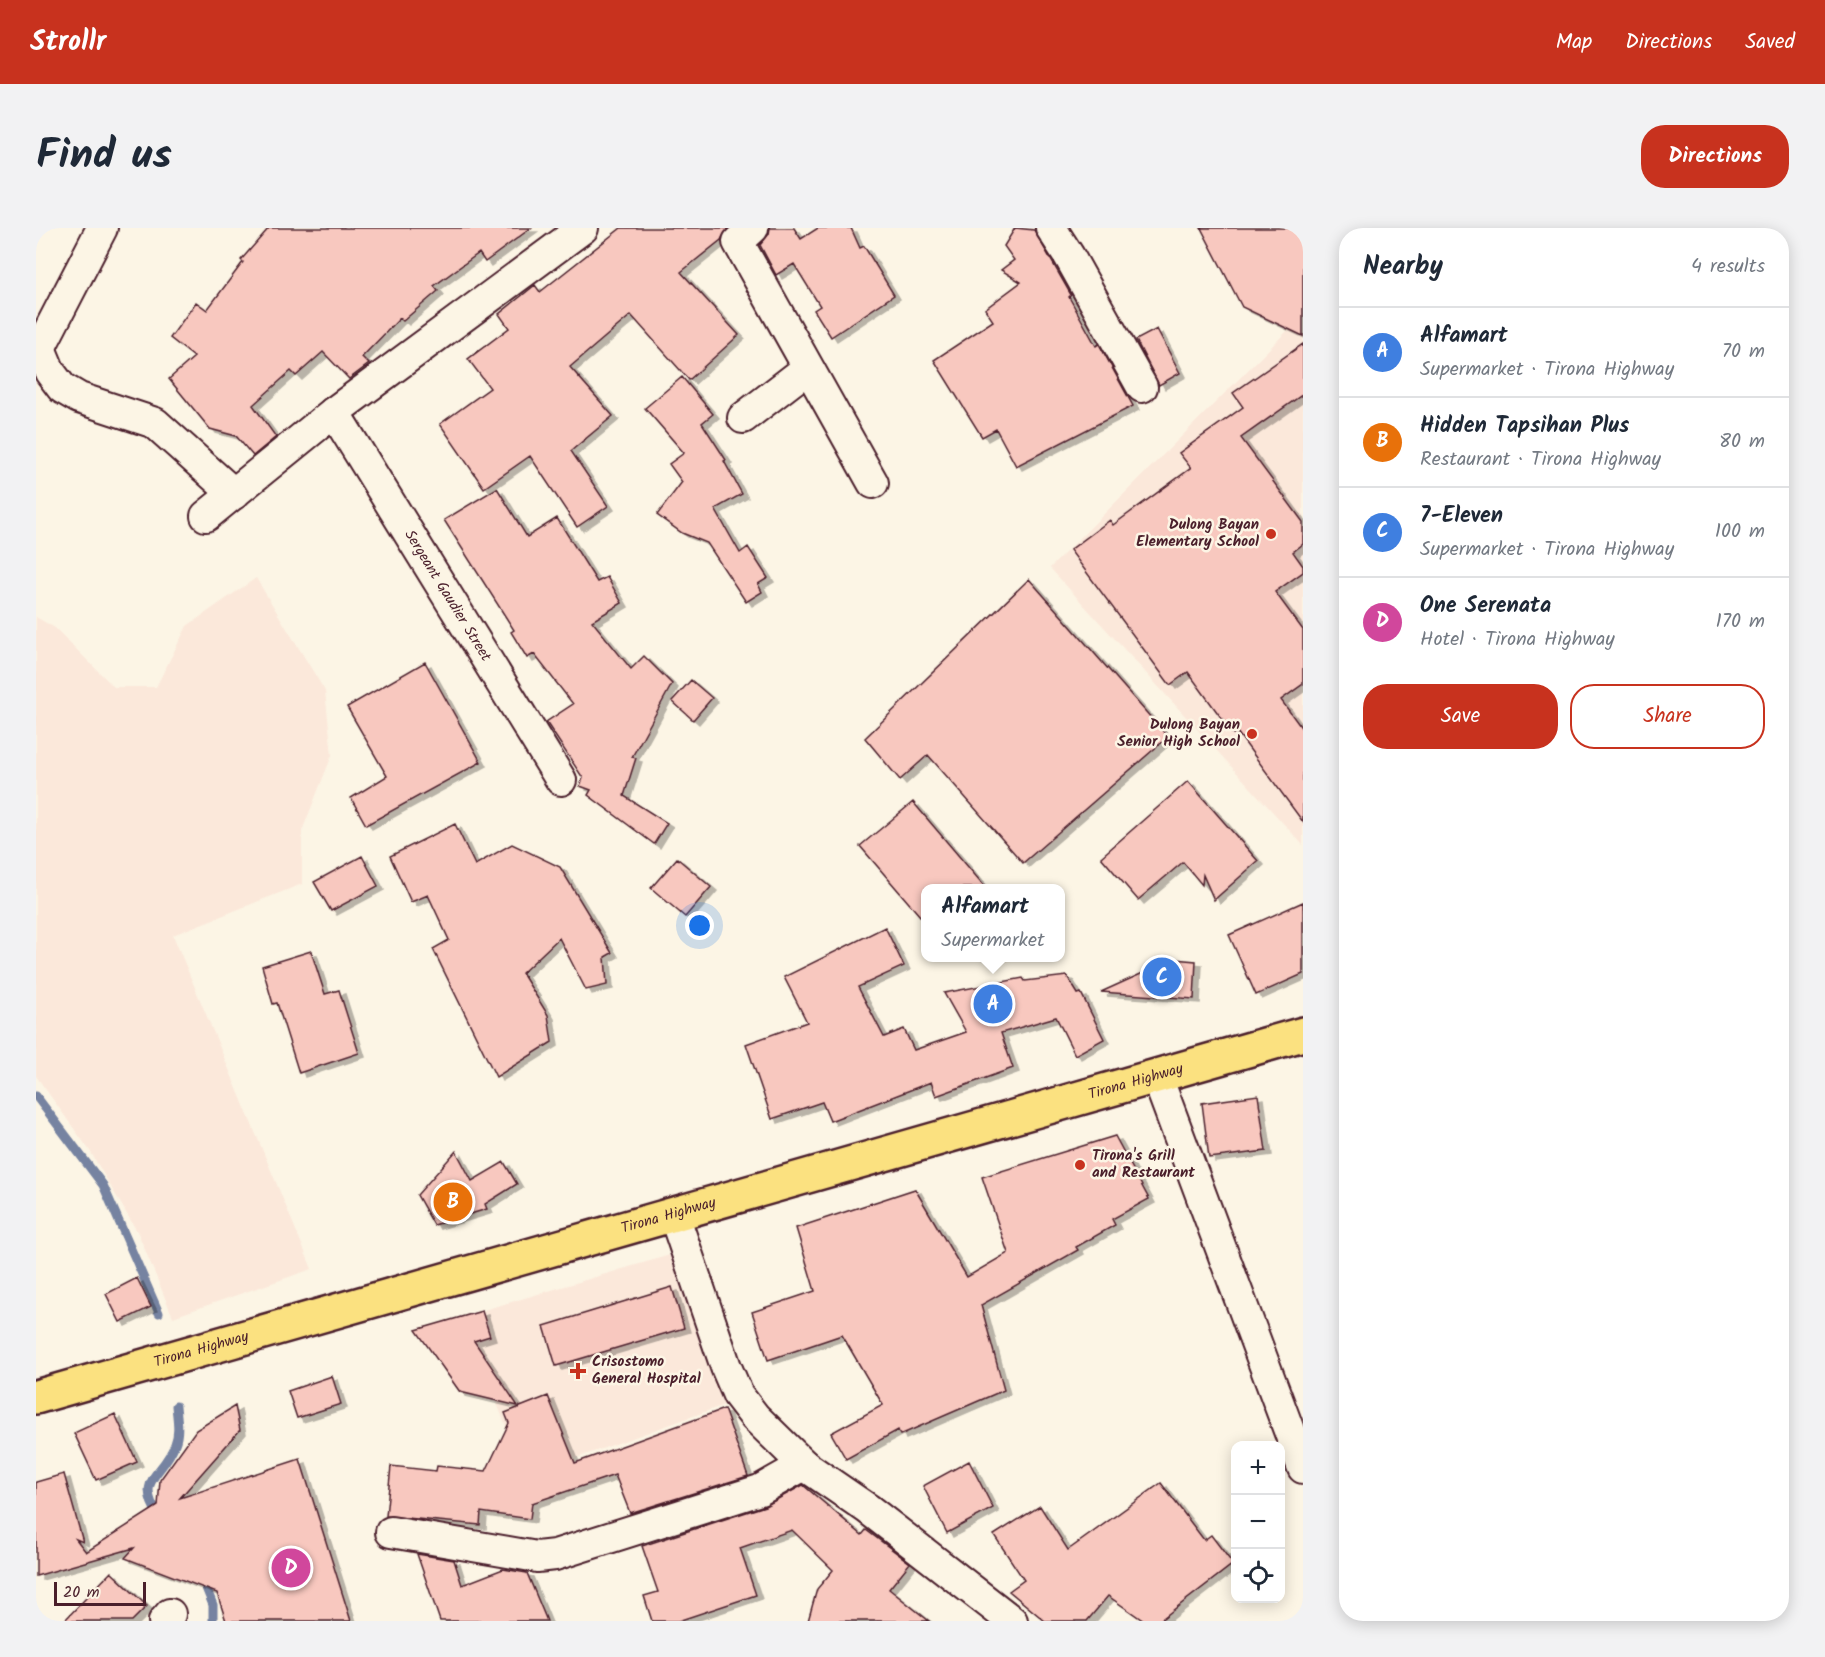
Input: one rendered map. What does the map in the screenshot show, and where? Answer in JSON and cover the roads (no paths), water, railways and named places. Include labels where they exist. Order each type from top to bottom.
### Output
[{"type":"main road","name":"Tirona Highway","points":[[36,1398],[1303,1034]]},
{"type":"street","points":[[102,228],[38,346],[50,372],[62,388],[79,398],[155,423],[234,494]]},
{"type":"street","points":[[206,516],[334,412],[583,228]]},
{"type":"street","points":[[753,228],[738,242],[873,483]]},
{"type":"street","points":[[1051,228],[1142,387]]},
{"type":"street","points":[[743,418],[808,368]]},
{"type":"street","name":"Sergeant Gaudier Street","points":[[334,412],[561,780]]},
{"type":"street","points":[[1157,1077],[1303,1468]]},
{"type":"street","points":[[674,1215],[738,1395],[755,1417],[804,1465],[868,1509],[1012,1621]]},
{"type":"street","points":[[391,1532],[537,1557],[555,1555],[760,1490],[804,1465]]},
{"type":"waterway","points":[[36,1096],[103,1185],[159,1313]]},
{"type":"waterway","points":[[160,1518],[152,1505],[149,1494],[150,1486],[153,1478],[170,1455],[177,1439],[176,1406]]},
{"type":"waterway","points":[[202,1578],[213,1605],[213,1621]]},
{"type":"place","name":"Dulong Bayan Elementary School","points":[[1271,534]]},
{"type":"place","name":"Dulong Bayan Senior High School","points":[[1252,734]]},
{"type":"place","name":"7-Eleven","points":[[1162,977]]},
{"type":"place","name":"Alfamart","points":[[993,1004]]},
{"type":"place","name":"Tirona's Grill and Restaurant","points":[[1080,1165]]},
{"type":"place","name":"Hidden Tapsihan Plus","points":[[453,1202]]},
{"type":"place","name":"Crisostomo General Hospital","points":[[578,1371]]},
{"type":"place","name":"One Serenata","points":[[291,1568]]}]
